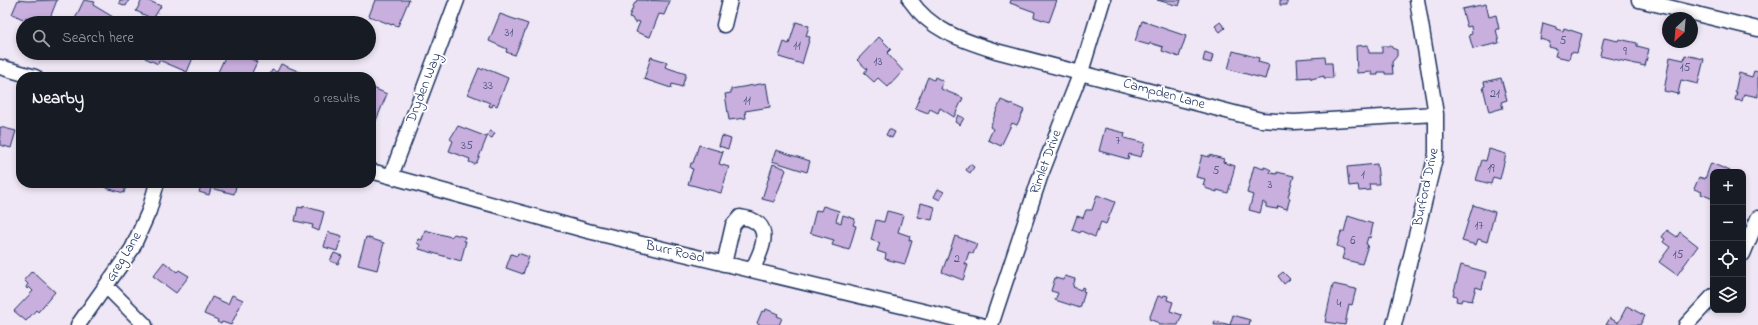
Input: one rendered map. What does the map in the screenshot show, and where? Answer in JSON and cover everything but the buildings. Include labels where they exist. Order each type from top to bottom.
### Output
[{"type":"street","name":"Dryden Way","points":[[391,176],[457,0]]},
{"type":"street","points":[[724,25],[730,0]]},
{"type":"street","name":"Campden Lane","points":[[910,0],[931,23],[957,39],[996,51],[1261,120],[1294,122],[1436,114]]},
{"type":"street","name":"Rimlet Drive","points":[[991,325],[1040,177],[1081,72],[1104,0]]},
{"type":"street","name":"Burford Drive","points":[[1394,325],[1436,154],[1436,114],[1417,0]]},
{"type":"street","points":[[1639,0],[1758,29]]},
{"type":"street","points":[[0,67],[18,72]]},
{"type":"street","name":"Burr Road","points":[[376,172],[588,231],[981,325]]},
{"type":"street","name":"Greg Lane","points":[[78,325],[132,249],[149,211],[156,188]]},
{"type":"street","points":[[724,264],[733,225],[740,217],[753,220],[761,228],[765,237],[752,270]]},
{"type":"street","points":[[1746,247],[1758,218]]},
{"type":"street","points":[[106,287],[145,325]]},
{"type":"street","points":[[1686,325],[1710,299]]}]
